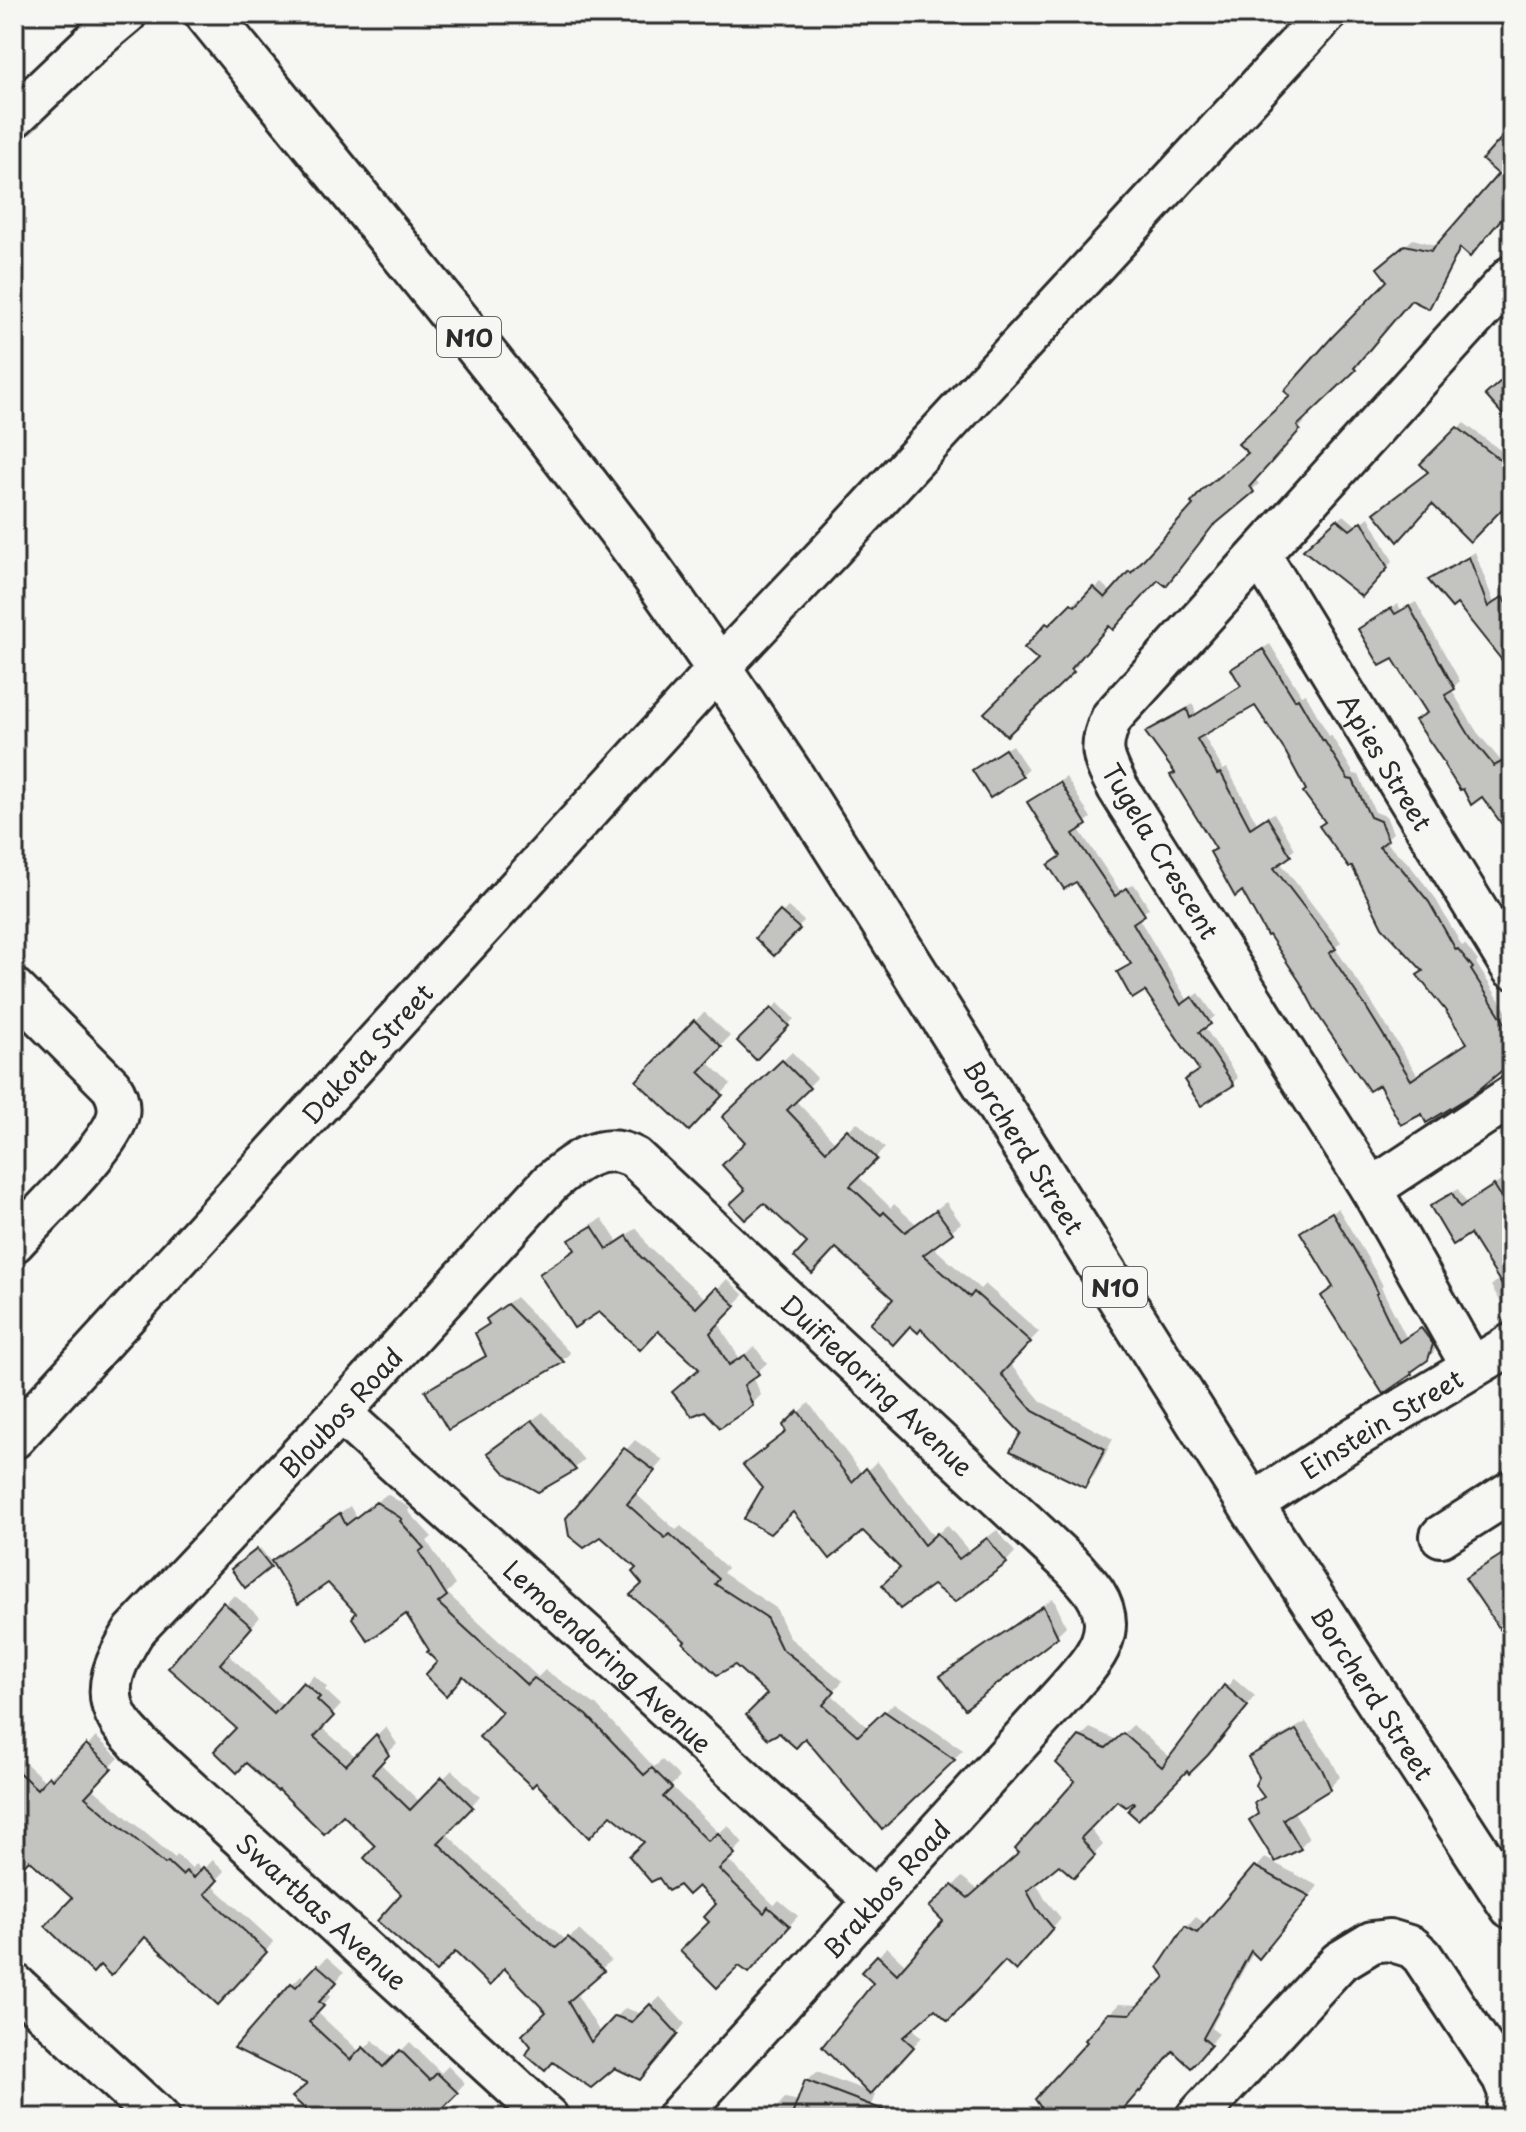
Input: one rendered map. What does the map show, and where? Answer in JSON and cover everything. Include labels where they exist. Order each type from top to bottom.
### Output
[{"type":"highway","name":"N10","points":[[208,14],[611,517],[718,669]]},
{"type":"highway","name":"Borcherd Street","points":[[718,669],[789,773],[1251,1505],[1512,1906]]},
{"type":"street","points":[[14,117],[126,14]]},
{"type":"street","name":"Dakota Street","points":[[14,1438],[718,669],[1326,14]]},
{"type":"street","name":"Tugela Crescent","points":[[1472,1367],[1371,1189],[1118,788],[1106,765],[1102,743],[1112,717],[1512,276]]},
{"type":"street","name":"Apies Street","points":[[1260,555],[1512,968]]},
{"type":"street","points":[[14,989],[111,1086],[117,1096],[119,1112],[110,1132],[95,1152],[14,1242]]},
{"type":"street","points":[[1371,1189],[1512,1096]]},
{"type":"street","name":"Duifiedoring Avenue","points":[[599,1153],[614,1150],[635,1158],[1074,1568],[1095,1593],[1106,1625],[1103,1640],[1093,1659]]},
{"type":"street","name":"Bloubos Road","points":[[109,1694],[119,1654],[134,1631],[340,1413],[550,1183],[566,1169],[599,1153]]},
{"type":"street","name":"Einstein Street","points":[[1251,1505],[1354,1438],[1512,1344]]},
{"type":"street","name":"Lemoendoring Avenue","points":[[340,1413],[875,1901]]},
{"type":"street","points":[[1441,1536],[1512,1491]]},
{"type":"street","name":"Brakbos Road","points":[[677,2118],[1093,1659]]},
{"type":"street","name":"Swartbas Avenue","points":[[109,1694],[118,1719],[139,1744],[548,2118]]},
{"type":"street","points":[[1196,2118],[1339,1962],[1372,1942],[1389,1940],[1412,1947],[1422,1956],[1503,2078],[1509,2093],[1507,2118]]},
{"type":"street","points":[[14,1984],[159,2118]]},
{"type":"building","points":[[1512,126],[1512,206],[1470,257],[1460,248],[1429,309],[1411,300],[1354,368],[1356,370],[1297,426],[1300,430],[1250,486],[1254,492],[1212,527],[1166,586],[1158,580],[1113,630],[1109,626],[1071,669],[1074,672],[1007,736],[984,713],[1038,660],[1024,648],[1046,623],[1049,625],[1071,603],[1075,606],[1093,587],[1105,598],[1193,505],[1191,503],[1202,490],[1248,453],[1238,444],[1290,396],[1284,391],[1387,281],[1377,268],[1405,245],[1431,251],[1498,174],[1482,160]]},
{"type":"building","points":[[1512,371],[1512,425],[1485,395]]},
{"type":"building","points":[[1457,427],[1512,469],[1512,499],[1470,542],[1432,504],[1398,542],[1374,513],[1428,472],[1420,464]]},
{"type":"building","points":[[1337,519],[1350,530],[1362,521],[1388,568],[1362,597],[1303,550]]},
{"type":"building","points":[[1469,557],[1488,607],[1502,597],[1512,609],[1512,673],[1457,604],[1452,608],[1428,580]]},
{"type":"building","points":[[1409,606],[1455,689],[1445,695],[1471,738],[1494,766],[1505,760],[1512,772],[1512,838],[1482,797],[1471,805],[1415,720],[1427,713],[1393,659],[1380,666],[1358,629],[1391,608],[1395,614]]},
{"type":"building","points":[[1263,649],[1295,700],[1298,698],[1348,779],[1353,780],[1370,817],[1380,821],[1388,840],[1379,847],[1429,902],[1456,950],[1473,968],[1471,970],[1512,1034],[1512,1062],[1474,1094],[1426,1123],[1422,1114],[1401,1125],[1379,1085],[1369,1091],[1267,936],[1242,891],[1235,897],[1210,852],[1216,849],[1170,775],[1175,773],[1145,732],[1187,709],[1190,718],[1241,686],[1231,669]],"holes":[[[1255,706],[1306,790],[1303,792],[1325,822],[1319,826],[1349,868],[1352,866],[1382,927],[1423,971],[1417,975],[1467,1043],[1411,1080],[1329,953],[1336,949],[1274,868],[1291,856],[1267,817],[1250,828],[1221,773],[1217,774],[1197,739]]]},
{"type":"building","points":[[1005,749],[1023,777],[990,798],[972,770]]},
{"type":"building","points":[[1060,782],[1087,825],[1073,834],[1115,896],[1127,888],[1145,915],[1133,923],[1181,1005],[1192,997],[1211,1024],[1199,1032],[1234,1085],[1201,1106],[1184,1080],[1199,1070],[1145,991],[1132,999],[1117,972],[1131,964],[1076,882],[1064,889],[1048,865],[1061,856],[1027,802]]},
{"type":"building","points":[[780,911],[800,929],[774,956],[755,938]]},
{"type":"building","points":[[771,1008],[789,1026],[756,1060],[737,1041]]},
{"type":"building","points":[[694,1020],[722,1047],[699,1072],[723,1095],[689,1131],[636,1081]]},
{"type":"building","points":[[782,1060],[810,1088],[787,1110],[826,1151],[847,1129],[877,1159],[850,1186],[905,1232],[936,1210],[953,1233],[923,1255],[970,1297],[974,1292],[1031,1342],[1001,1374],[1033,1411],[1105,1449],[1085,1488],[1010,1451],[1021,1433],[921,1329],[918,1333],[910,1326],[893,1345],[870,1324],[893,1299],[836,1248],[812,1274],[794,1257],[807,1243],[764,1203],[745,1220],[730,1204],[745,1190],[722,1165],[745,1142],[722,1117]]},
{"type":"building","points":[[1494,1185],[1512,1214],[1512,1301],[1470,1234],[1453,1245],[1430,1206],[1452,1193],[1460,1207]]},
{"type":"building","points":[[1332,1212],[1372,1280],[1399,1342],[1421,1328],[1433,1344],[1428,1360],[1383,1394],[1321,1296],[1333,1287],[1300,1232]]},
{"type":"building","points":[[592,1226],[607,1249],[627,1236],[640,1256],[696,1308],[716,1287],[736,1306],[710,1333],[729,1365],[745,1355],[759,1374],[744,1385],[753,1406],[720,1428],[705,1411],[692,1416],[672,1392],[699,1369],[658,1331],[640,1350],[599,1312],[574,1328],[539,1274],[575,1250],[569,1240]]},
{"type":"building","points":[[507,1304],[564,1362],[448,1430],[425,1391],[486,1356],[475,1333],[489,1324],[486,1319]]},
{"type":"building","points":[[798,1411],[852,1482],[866,1468],[924,1545],[937,1533],[959,1559],[987,1538],[1007,1563],[955,1602],[933,1585],[900,1609],[882,1585],[900,1568],[863,1531],[830,1559],[793,1512],[770,1534],[744,1519],[762,1488],[743,1465],[786,1432],[783,1425]]},
{"type":"building","points":[[532,1420],[576,1470],[538,1492],[505,1473],[487,1453]]},
{"type":"building","points":[[624,1448],[655,1471],[627,1504],[665,1538],[670,1534],[719,1579],[715,1584],[766,1617],[781,1648],[835,1691],[823,1705],[858,1736],[884,1711],[955,1760],[882,1830],[805,1738],[796,1748],[779,1733],[768,1739],[746,1715],[767,1694],[735,1665],[717,1675],[683,1643],[685,1641],[630,1595],[642,1584],[632,1572],[636,1568],[601,1537],[584,1548],[569,1536],[566,1518]]},
{"type":"building","points":[[376,1502],[402,1519],[400,1521],[424,1548],[419,1552],[447,1596],[438,1603],[527,1685],[534,1678],[587,1715],[644,1775],[652,1768],[672,1788],[663,1797],[708,1841],[718,1833],[735,1854],[719,1869],[764,1913],[768,1907],[790,1926],[749,1973],[739,1966],[717,1988],[680,1951],[709,1922],[704,1917],[716,1904],[698,1886],[688,1895],[679,1885],[668,1891],[659,1878],[651,1882],[629,1856],[644,1842],[611,1815],[589,1838],[536,1783],[532,1787],[479,1737],[502,1712],[463,1676],[446,1696],[425,1675],[437,1662],[427,1652],[429,1650],[406,1614],[368,1641],[352,1618],[356,1613],[328,1583],[298,1604],[271,1561],[340,1513],[346,1525]]},
{"type":"building","points":[[1512,1548],[1512,1647],[1465,1578]]},
{"type":"building","points":[[257,1549],[271,1567],[245,1588],[231,1569]]},
{"type":"building","points":[[223,1602],[252,1627],[220,1664],[274,1714],[303,1682],[320,1697],[317,1700],[334,1716],[314,1737],[346,1765],[376,1734],[389,1755],[372,1773],[410,1810],[442,1777],[473,1807],[438,1843],[477,1881],[556,1948],[568,1937],[604,1971],[568,2002],[591,2042],[615,2016],[632,2022],[650,2004],[678,2034],[640,2080],[615,2068],[591,2088],[553,2062],[545,2071],[526,2055],[531,2046],[522,2035],[546,2012],[504,1968],[490,1986],[455,1952],[436,1972],[377,1921],[401,1894],[364,1858],[375,1846],[343,1815],[324,1834],[246,1763],[237,1773],[214,1751],[236,1728],[168,1668]]},
{"type":"building","points":[[1043,1606],[1058,1637],[965,1709],[940,1676]]},
{"type":"building","points":[[1224,1685],[1248,1706],[1208,1755],[1189,1774],[1187,1771],[1138,1820],[1128,1811],[1133,1802],[1126,1807],[1117,1801],[1081,1838],[1095,1856],[1074,1878],[1059,1865],[1027,1891],[1053,1928],[1016,1971],[1005,1961],[948,2021],[935,2009],[903,2037],[914,2047],[870,2095],[822,2047],[873,1983],[861,1972],[877,1955],[897,1974],[943,1921],[929,1907],[952,1885],[968,1898],[1019,1853],[1015,1849],[1075,1781],[1056,1763],[1079,1736],[1106,1748],[1123,1733],[1162,1767]]},
{"type":"building","points":[[1296,1730],[1322,1769],[1331,1789],[1283,1819],[1301,1849],[1275,1862],[1249,1820],[1258,1814],[1254,1803],[1264,1797],[1255,1785],[1259,1777],[1248,1757]]},
{"type":"building","points":[[86,1744],[112,1768],[85,1797],[182,1875],[186,1871],[194,1878],[203,1867],[218,1880],[205,1894],[267,1952],[218,2005],[145,1937],[111,1976],[100,1965],[93,1973],[45,1926],[72,1898],[29,1860],[14,1876],[14,1768],[37,1789],[49,1776],[52,1780]]},
{"type":"building","points":[[1254,1866],[1310,1896],[1259,1959],[1251,1951],[1203,2038],[1211,2045],[1191,2068],[1173,2051],[1116,2118],[1048,2118],[1035,2099],[1087,2042],[1085,2040],[1108,2013],[1130,2014],[1165,1977],[1158,1967],[1185,1926],[1197,1933]]},
{"type":"building","points":[[317,1965],[337,1982],[319,2002],[324,2006],[309,2022],[350,2060],[363,2047],[383,2067],[400,2050],[430,2080],[437,2073],[458,2093],[433,2118],[398,2118],[388,2108],[379,2118],[370,2118],[360,2109],[352,2118],[315,2118],[292,2097],[307,2084],[234,2048],[291,1983],[296,1987]]},
{"type":"building","points":[[805,2080],[899,2116],[899,2118],[791,2118]]}]
